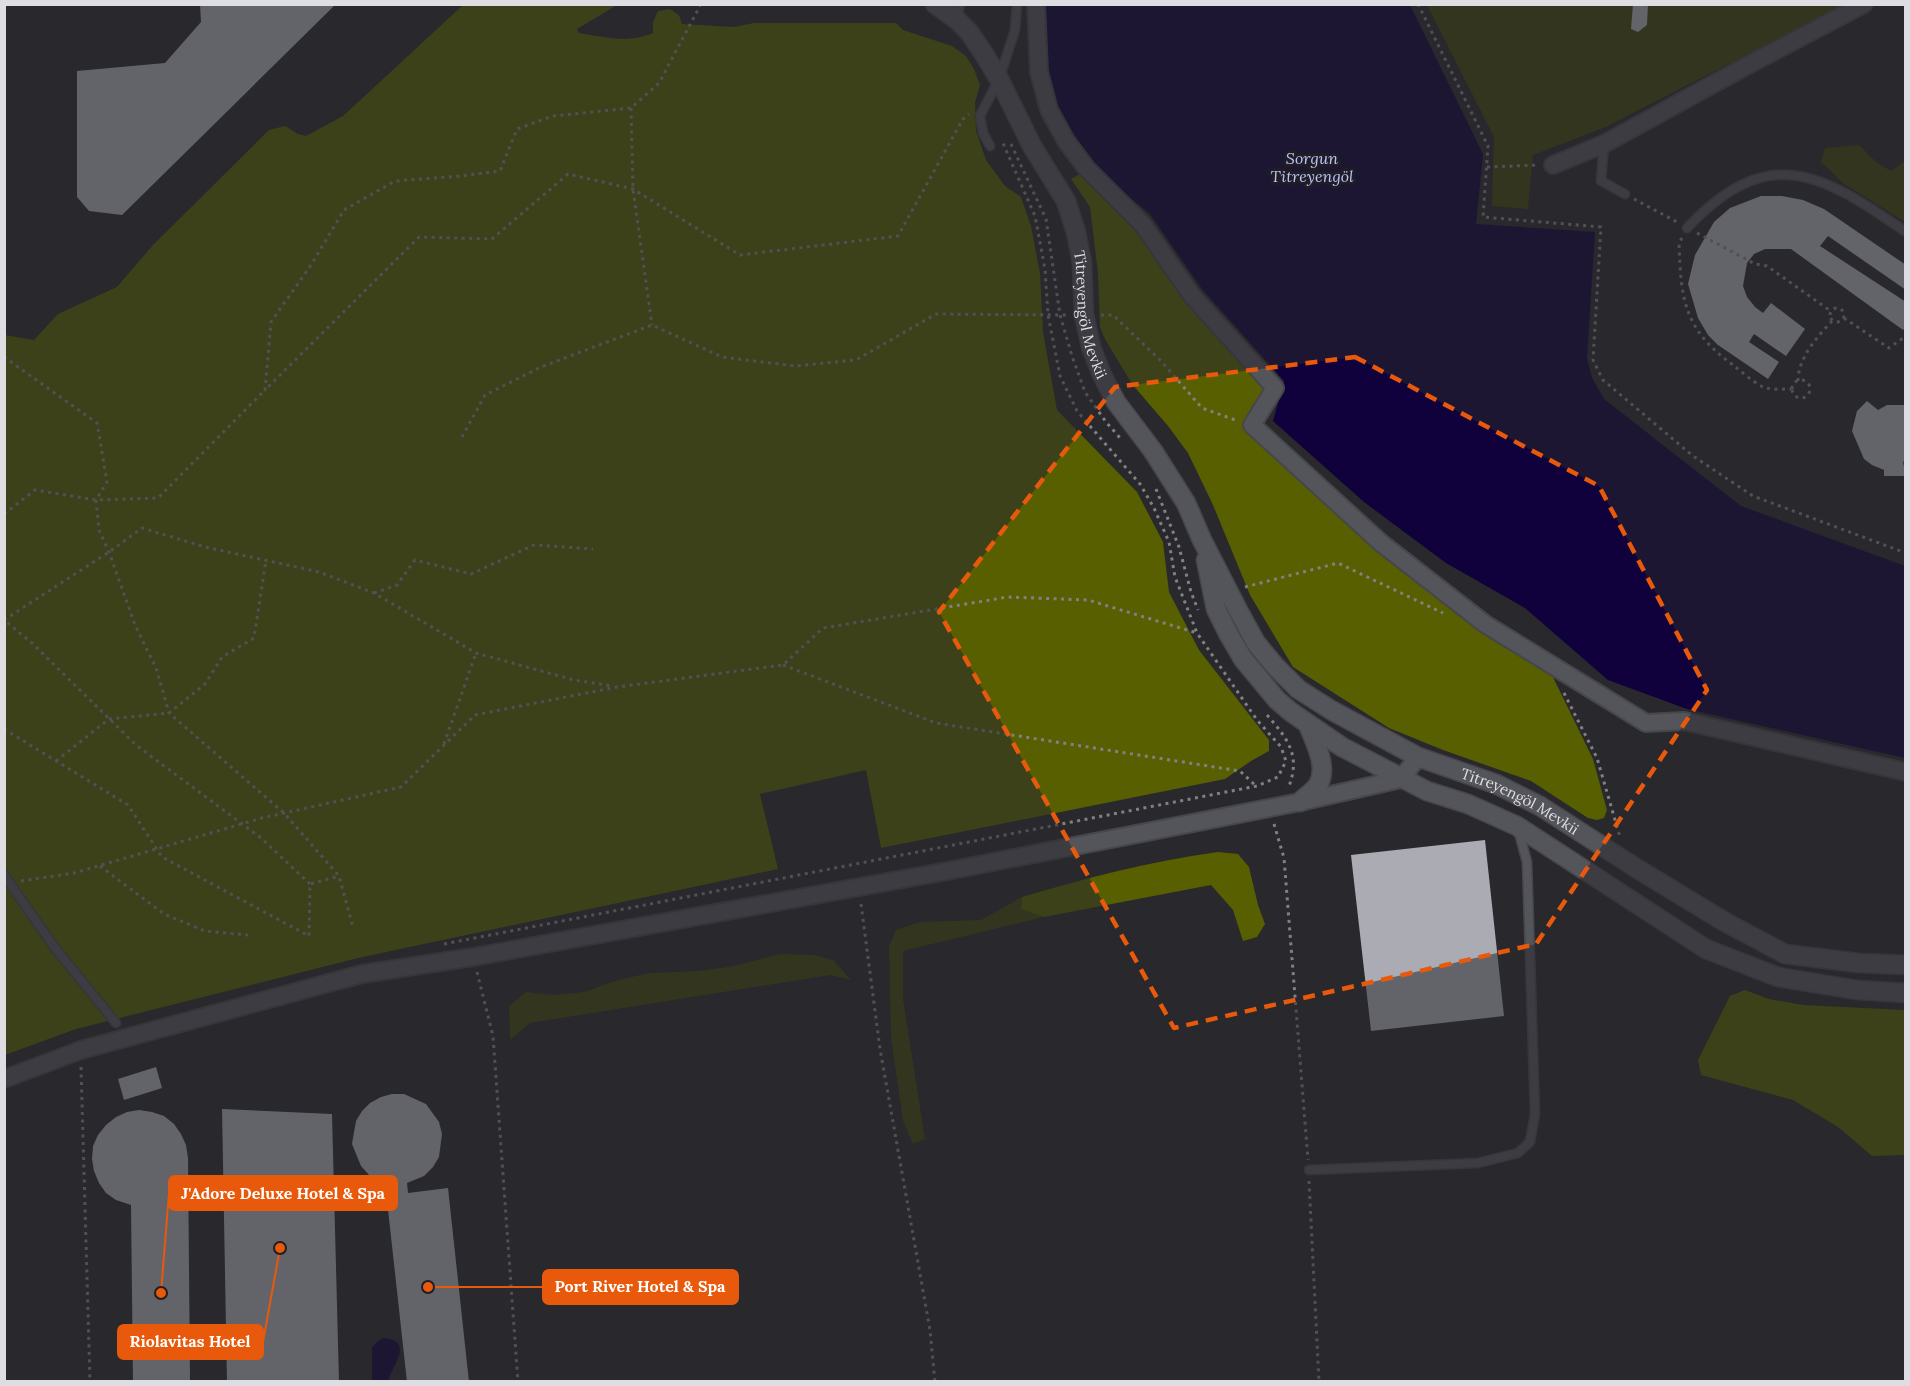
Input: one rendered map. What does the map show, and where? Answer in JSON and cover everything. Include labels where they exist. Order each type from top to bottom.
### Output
[{"type":"street","name":"Titreyengöl Mevkii","points":[[935,4],[959,12],[999,79],[1032,146],[1066,201],[1076,232],[1082,263],[1084,315],[1091,347],[1116,402],[1186,503],[1202,540],[1256,643],[1298,689],[1331,710],[1418,757],[1496,784],[1540,806],[1665,886],[1785,954],[1859,963],[1905,965]]},
{"type":"street","points":[[1036,4],[1039,72],[1049,110],[1066,141],[1087,169],[1143,225],[1192,296],[1275,388],[1252,425],[1381,543],[1485,624],[1646,723],[1684,720],[1905,772]]},
{"type":"street","points":[[1553,165],[1604,144],[1864,4]]},
{"type":"street","name":"Titreyengöl Mevkii","points":[[1202,540],[1216,609],[1243,659],[1265,687],[1291,712],[1342,747],[1427,791],[1477,807],[1517,826],[1706,949],[1778,978],[1857,990],[1905,993]]},
{"type":"street","points":[[1299,802],[1318,785],[1322,770],[1322,760],[1308,724]]},
{"type":"street","points":[[4,1079],[81,1050],[362,974],[473,957],[859,887],[1299,802],[1401,779],[1418,757]]},
{"type":"lane","points":[[990,146],[983,133],[980,116],[999,79],[1015,30],[1017,4]]},
{"type":"lane","points":[[1604,144],[1601,181],[1625,194]]},
{"type":"lane","points":[[1687,228],[1716,201],[1748,182],[1774,175],[1813,178],[1832,186],[1905,232]]},
{"type":"lane","points":[[1309,1170],[1478,1163],[1518,1153],[1530,1142],[1535,1114],[1527,862],[1517,826]]},
{"type":"lane","points":[[4,875],[55,948],[116,1023]]},
{"type":"path","points":[[265,390],[271,322],[311,265],[344,210],[394,181],[500,171],[517,129],[553,116],[631,108],[658,82],[701,4]]},
{"type":"path","points":[[1418,4],[1488,146],[1483,217],[1601,227],[1593,360],[1603,380],[1693,456],[1754,496],[1905,553]]},
{"type":"path","points":[[4,514],[35,490],[96,500],[158,498],[419,237],[492,239],[568,174],[633,189],[740,255],[898,236],[963,119],[986,102]]},
{"type":"path","points":[[631,108],[633,189],[652,325]]},
{"type":"path","points":[[999,134],[1035,216],[1045,269],[1048,315],[1060,376],[1077,411],[1140,484],[1154,508],[1169,543],[1175,577],[1197,633],[1257,720],[1281,747],[1286,761]]},
{"type":"path","points":[[1486,167],[1553,165]]},
{"type":"path","points":[[1625,194],[1755,264],[1767,266],[1832,312]]},
{"type":"path","points":[[1687,228],[1679,243],[1680,284],[1694,326],[1703,340],[1765,388],[1791,389]]},
{"type":"path","points":[[1832,321],[1830,318],[1832,312],[1837,308],[1844,318],[1889,348],[1905,336]]},
{"type":"path","points":[[462,437],[485,395],[541,366],[652,325],[722,357],[795,366],[856,360],[936,314],[1113,315],[1160,360],[1202,408],[1252,425]]},
{"type":"path","points":[[1798,381],[1800,364],[1819,336],[1832,321],[1840,321],[1844,318]]},
{"type":"path","points":[[4,357],[97,423],[107,482],[96,500],[99,530],[135,625],[156,668],[169,713],[284,813],[339,876],[353,927]]},
{"type":"path","points":[[1795,382],[1807,382],[1810,393],[1806,397],[1797,397],[1791,389],[1795,382]]},
{"type":"path","points":[[4,729],[128,805],[162,857],[309,936],[310,884],[261,838],[136,745],[32,643],[4,620],[142,528],[205,547],[319,572],[374,593],[476,653],[574,680],[617,687]]},
{"type":"path","points":[[374,593],[397,585],[415,560],[471,574],[534,545],[593,549]]},
{"type":"path","points":[[56,761],[109,719],[169,713],[205,684],[222,657],[254,638],[266,560]]},
{"type":"path","points":[[1229,591],[1338,563],[1444,614]]},
{"type":"path","points":[[783,665],[823,628],[1008,597],[1088,600],[1197,633]]},
{"type":"path","points":[[443,746],[476,653]]},
{"type":"path","points":[[1550,664],[1597,758],[1622,843]]},
{"type":"path","points":[[10,883],[74,873],[242,824],[401,787],[475,715],[617,687],[783,665],[936,723],[1240,771],[1257,786]]},
{"type":"path","points":[[1269,808],[1284,858],[1309,1170],[1319,1382]]},
{"type":"path","points":[[100,866],[164,914],[205,931],[248,935]]},
{"type":"path","points":[[310,884],[339,876]]},
{"type":"path","points":[[859,887],[880,1049],[930,1330],[935,1382]]},
{"type":"path","points":[[473,957],[493,1036],[518,1382]]},
{"type":"path","points":[[81,1050],[90,1382]]},
{"type":"highlighted area","points":[[1355,357],[1599,486],[1707,690],[1536,944],[1174,1028],[939,612],[1115,387]]},
{"type":"green space","points":[[463,5],[617,5],[577,29],[579,33],[616,39],[634,38],[653,33],[653,22],[658,11],[670,9],[679,15],[682,24],[734,27],[754,23],[896,23],[903,30],[952,46],[966,56],[980,85],[975,103],[976,131],[986,160],[1005,186],[1021,197],[1031,226],[1040,273],[1043,332],[1057,410],[1137,492],[1163,542],[1169,592],[1199,650],[1269,740],[1269,751],[1225,779],[881,848],[866,770],[760,794],[778,869],[358,958],[76,1029],[5,1055],[4,335],[34,340],[58,314],[117,287],[153,245],[269,130],[285,126],[306,136],[343,116]]},
{"type":"green space","points":[[1427,5],[1843,5],[1606,127],[1533,155],[1528,209],[1492,206],[1494,137]]},
{"type":"green space","points":[[1859,145],[1876,162],[1891,171],[1905,161],[1905,222],[1844,184],[1821,162],[1825,148]]},
{"type":"green space","points":[[1083,172],[1142,229],[1268,388],[1246,426],[1549,669],[1593,759],[1607,810],[1604,818],[1597,820],[1588,818],[1531,781],[1389,728],[1293,667],[1250,595],[1213,505],[1188,453],[1132,384],[1105,339],[1100,327],[1098,273],[1090,207],[1071,179]]},
{"type":"green space","points":[[1218,852],[1238,854],[1249,867],[1265,924],[1257,937],[1243,941],[1233,910],[1211,885],[1044,917],[1021,909],[1022,897],[1046,890],[1143,865]]},
{"type":"green space","points":[[1022,897],[1021,909],[1044,917],[903,951],[903,999],[925,1139],[913,1144],[903,1121],[891,1038],[889,946],[896,930],[920,922],[981,920]]},
{"type":"green space","points":[[780,954],[814,955],[833,960],[851,980],[830,975],[530,1023],[510,1040],[509,1006],[526,992],[554,995],[584,992],[618,980],[649,973],[699,971],[734,966]]},
{"type":"green space","points":[[1745,990],[1769,999],[1803,1005],[1905,1010],[1905,1155],[1872,1156],[1838,1127],[1793,1100],[1701,1075],[1698,1060],[1730,996]]},
{"type":"water","name":"Sorgun Titreyengöl","points":[[1044,5],[1410,5],[1483,154],[1476,224],[1595,232],[1587,358],[1592,378],[1604,399],[1741,506],[1905,566],[1905,758],[1687,709],[1608,680],[1525,608],[1446,563],[1364,502],[1273,421],[1284,381],[1202,289],[1150,214],[1095,169],[1068,134],[1049,89]]},
{"type":"water","points":[[385,1338],[399,1344],[399,1356],[388,1381],[372,1381],[372,1347]]},
{"type":"building","points":[[200,4],[336,4],[122,215],[89,211],[77,197],[77,71],[165,63],[201,22]]},
{"type":"building","points":[[1633,4],[1648,4],[1647,25],[1638,32],[1631,29]]},
{"type":"building","points":[[1761,196],[1782,196],[1803,200],[1824,209],[1906,265],[1906,290],[1828,236],[1820,246],[1906,302],[1906,326],[1903,330],[1791,249],[1765,249],[1754,254],[1747,263],[1743,286],[1747,297],[1763,313],[1771,303],[1805,329],[1786,356],[1754,334],[1749,342],[1779,362],[1768,379],[1718,345],[1708,335],[1698,318],[1688,284],[1695,255],[1714,222],[1730,208]]},
{"type":"building","points":[[1867,401],[1878,410],[1887,405],[1906,405],[1906,460],[1903,462],[1906,476],[1884,476],[1884,470],[1864,459],[1852,431],[1857,411]]},
{"type":"building","points":[[1485,840],[1504,1016],[1371,1031],[1351,855]]},
{"type":"building","points":[[156,1067],[162,1088],[124,1100],[118,1079]]},
{"type":"building","points":[[392,1094],[404,1094],[426,1104],[439,1122],[442,1134],[439,1157],[424,1176],[407,1183],[408,1193],[448,1188],[469,1382],[407,1382],[385,1182],[369,1175],[361,1166],[352,1144],[356,1121],[362,1111],[370,1103]]},
{"type":"building","points":[[222,1109],[332,1114],[339,1382],[227,1382]]},
{"type":"building","points":[[139,1110],[164,1116],[174,1124],[186,1145],[190,1382],[133,1382],[131,1205],[116,1200],[106,1193],[94,1171],[92,1159],[93,1146],[106,1125],[127,1112]]},
{"type":"place","name":"Riolavitas Hotel","points":[[280,1248]]},
{"type":"place","name":"Port River Hotel & Spa","points":[[428,1287]]},
{"type":"place","name":"J'Adore Deluxe Hotel & Spa","points":[[161,1293]]}]
